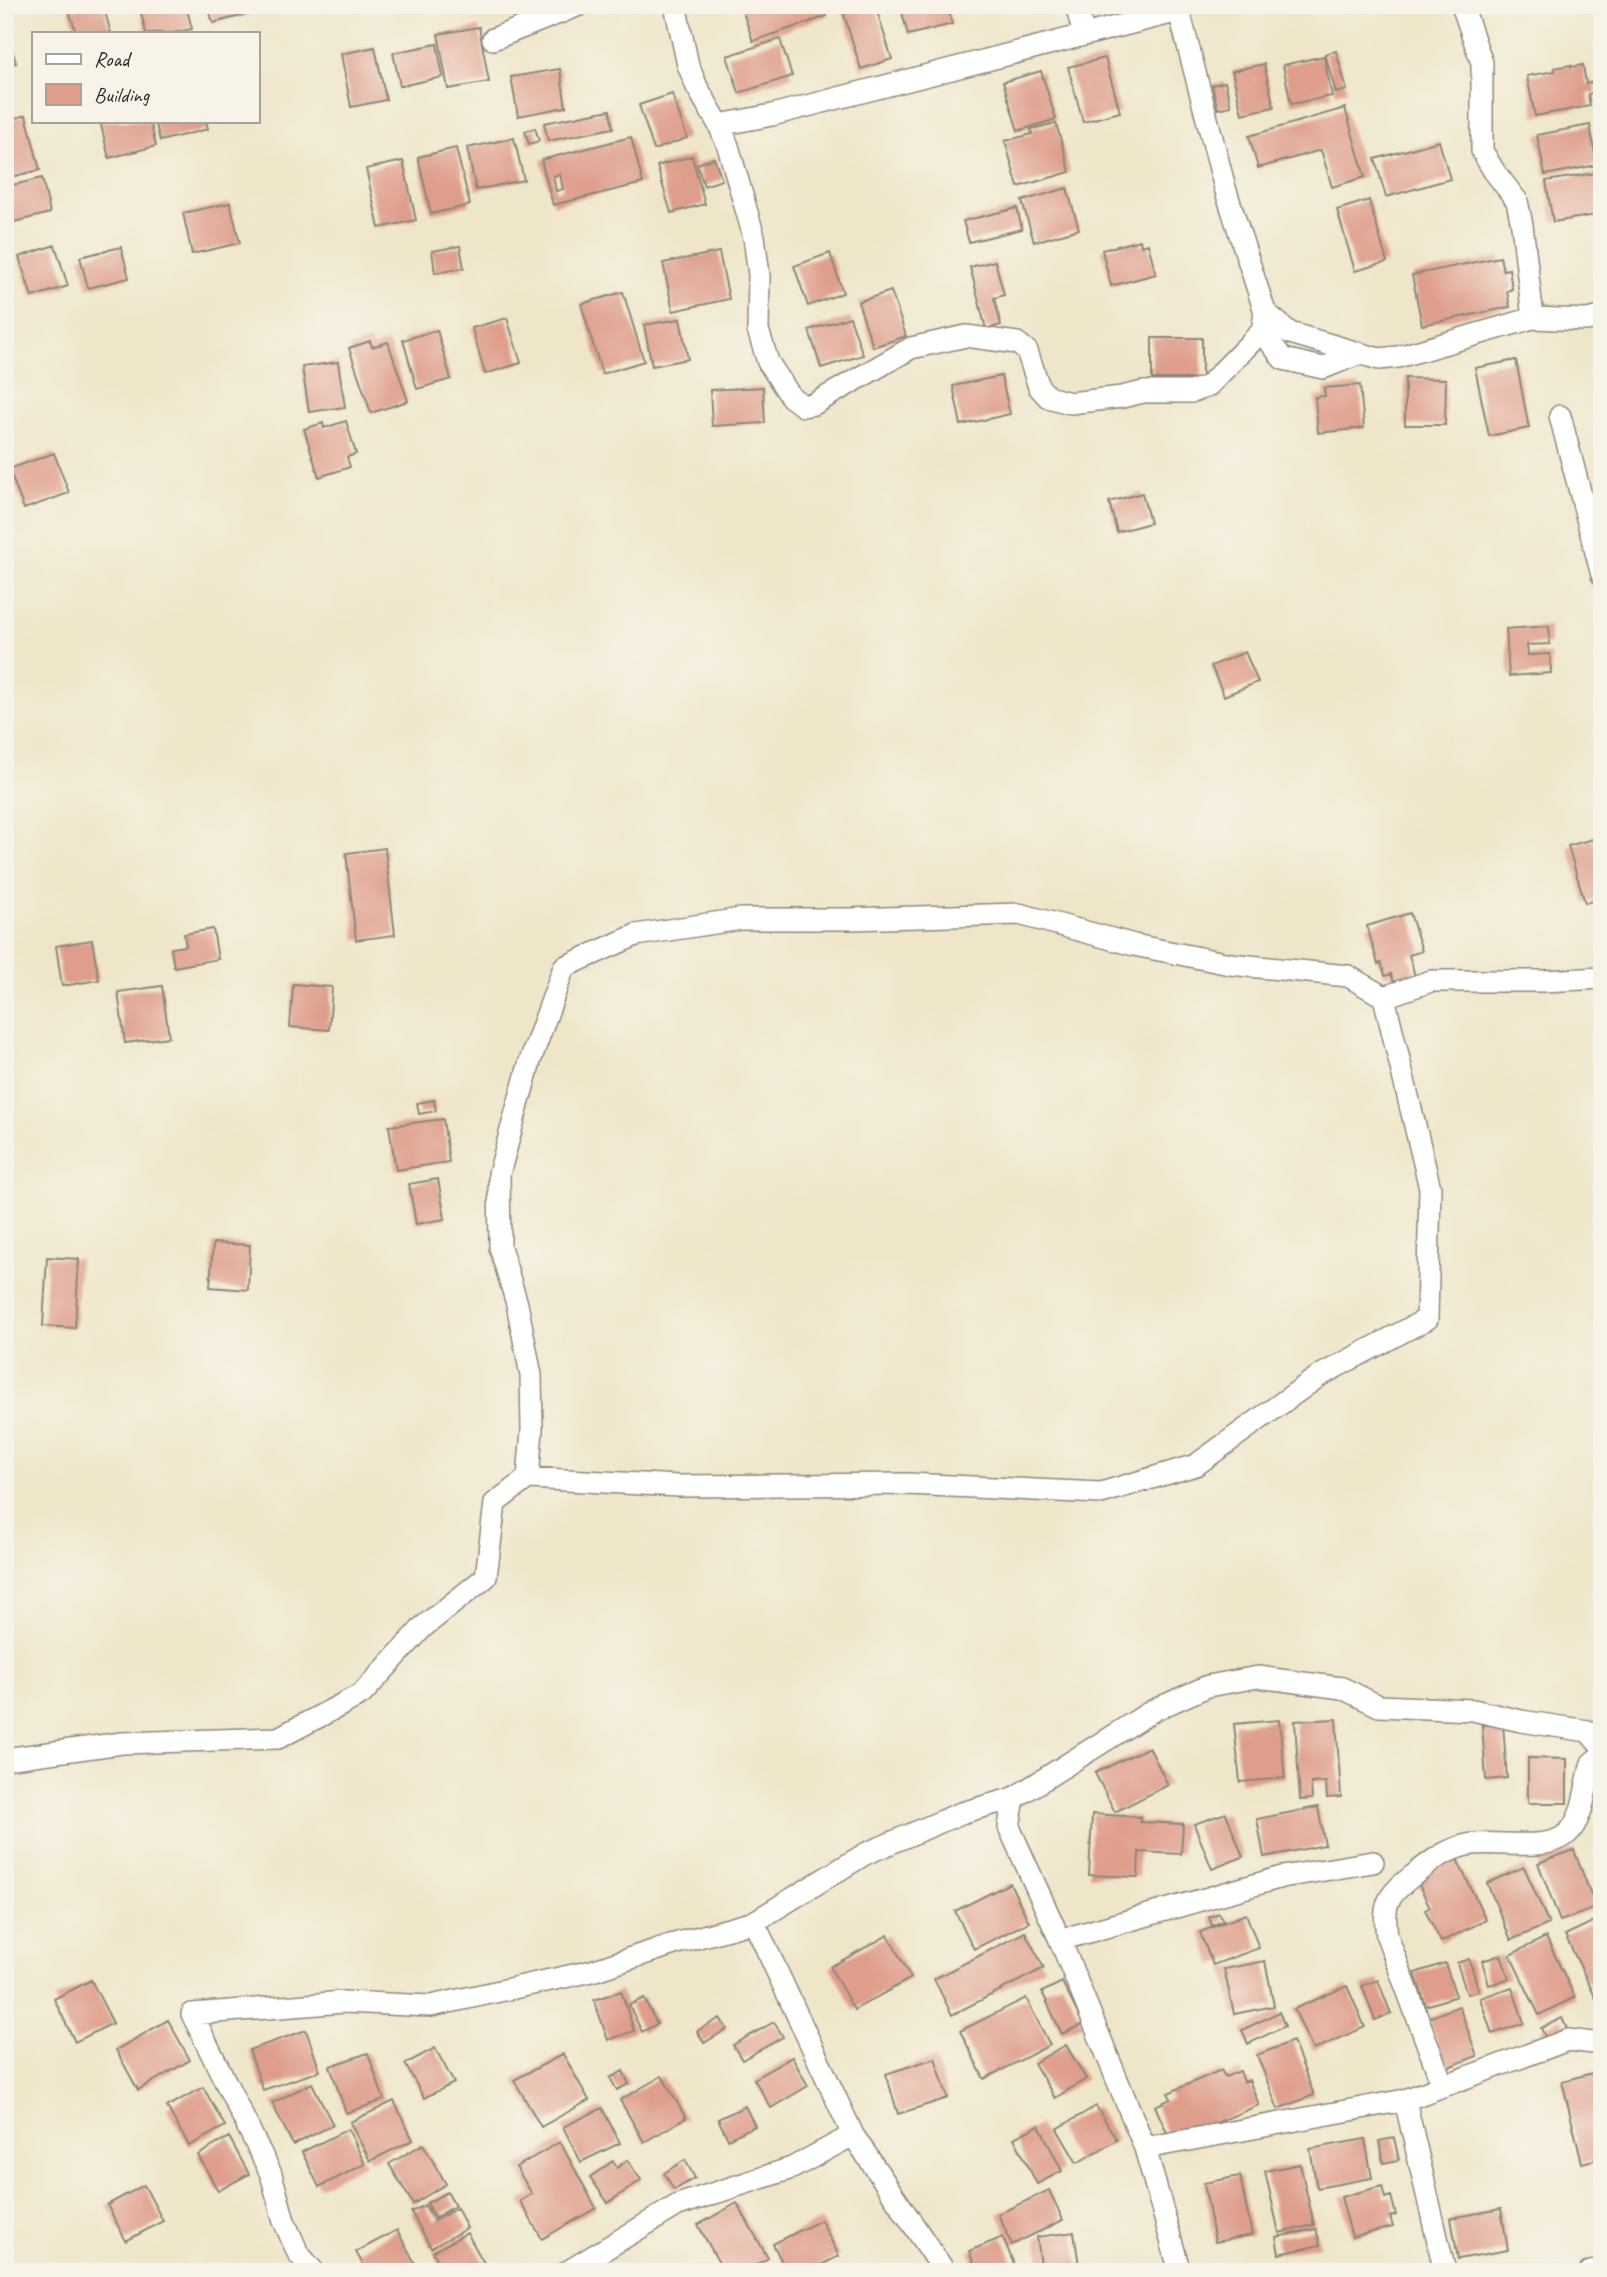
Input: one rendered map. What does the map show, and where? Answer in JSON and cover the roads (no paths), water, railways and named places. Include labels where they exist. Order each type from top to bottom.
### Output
[{"type":"street","points":[[493,39],[579,5]]},
{"type":"street","points":[[675,5],[688,65],[728,146],[754,237],[759,275],[758,330],[768,362],[791,397],[803,406],[814,404],[911,348],[966,336],[1017,343],[1027,351],[1039,387],[1048,397],[1070,403],[1122,397],[1143,391],[1191,392],[1208,386],[1263,321]]},
{"type":"street","points":[[1076,5],[1084,35]]},
{"type":"street","points":[[1462,5],[1482,63],[1482,151],[1517,201],[1533,318]]},
{"type":"street","points":[[719,125],[772,116],[1186,8],[1225,188],[1263,321]]},
{"type":"street","points":[[1263,321],[1290,333],[1379,359],[1398,357],[1533,318],[1586,320],[1602,317]]},
{"type":"street","points":[[1560,416],[1602,575]]},
{"type":"street","points":[[5,1759],[122,1743],[278,1738],[362,1694],[423,1627],[486,1577],[495,1503],[528,1478],[679,1486],[908,1484],[1101,1493],[1196,1465],[1319,1376],[1427,1319],[1430,1188],[1384,997],[1348,976],[1230,964],[1134,946],[1019,914],[741,919],[636,935],[564,967],[530,1061],[499,1174],[500,1247],[517,1304],[531,1375],[532,1430],[528,1478]]},
{"type":"street","points":[[1384,997],[1431,981],[1602,978]]},
{"type":"street","points":[[314,2272],[298,2252],[284,2221],[271,2174],[192,2014],[344,2001],[432,2006],[592,1971],[674,1944],[754,1922],[865,1854],[961,1813],[1014,1798],[1152,1711],[1208,1686],[1258,1677],[1342,1688],[1379,1706],[1474,1710],[1521,1721],[1588,1731],[1602,1747]]},
{"type":"street","points":[[1443,2086],[1387,1936],[1384,1911],[1393,1891],[1439,1855],[1468,1845],[1551,1842],[1567,1834],[1578,1817],[1591,1763],[1602,1755]]},
{"type":"street","points":[[1014,1798],[1009,1827],[1060,1940],[1145,2148],[1180,2272]]},
{"type":"street","points":[[1060,1940],[1282,1877],[1373,1862]]},
{"type":"street","points":[[754,1922],[853,2135],[945,2272]]},
{"type":"street","points":[[1145,2148],[1405,2100],[1568,2040],[1602,2044]]},
{"type":"street","points":[[1405,2100],[1445,2272]]},
{"type":"street","points":[[567,2272],[678,2205],[792,2168],[853,2135]]},
{"type":"street","points":[[1590,2272],[1602,2270]]}]
